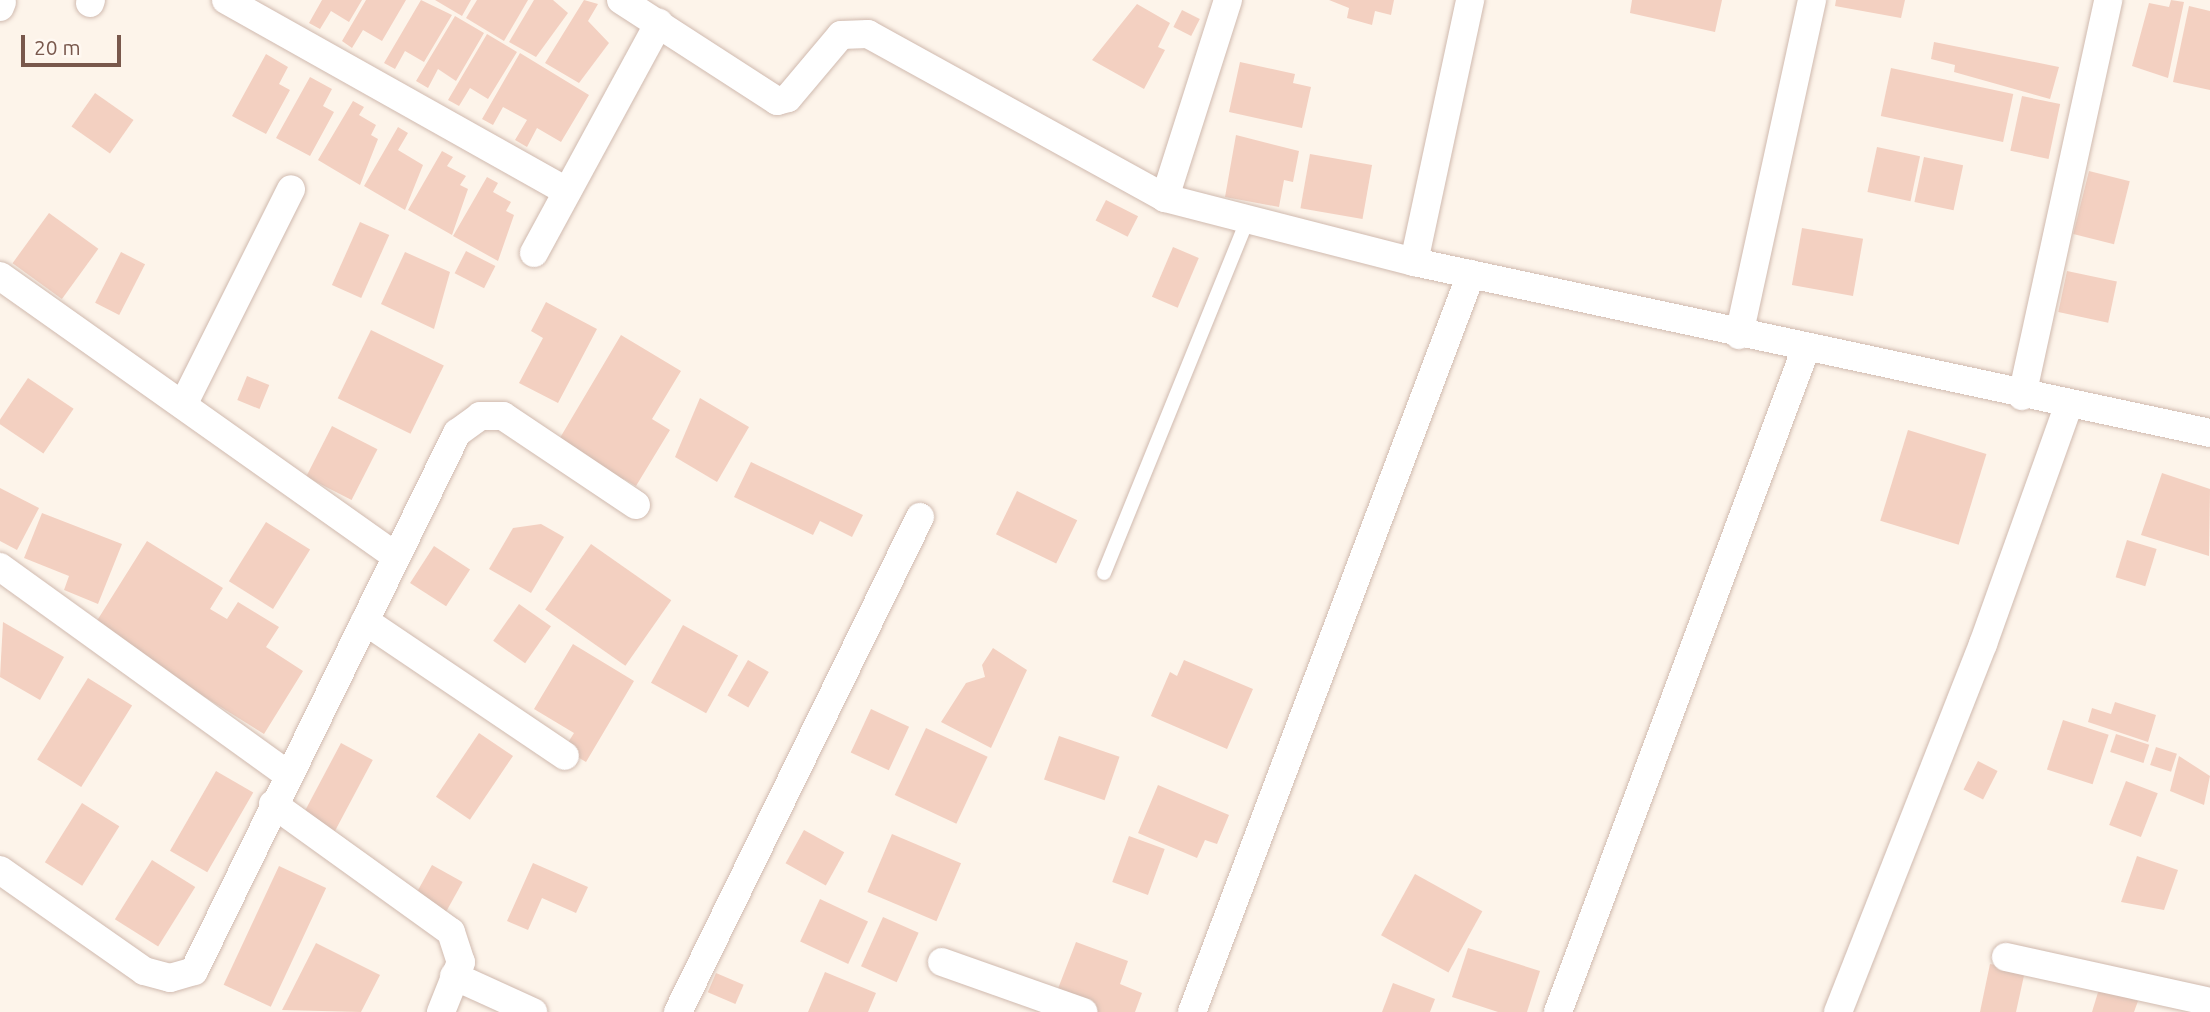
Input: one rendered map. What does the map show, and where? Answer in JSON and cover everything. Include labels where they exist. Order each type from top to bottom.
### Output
[{"type":"street","points":[[226,0],[567,191]]},
{"type":"street","points":[[621,0],[777,101],[788,98],[841,34],[868,34],[1165,198],[1414,262],[2068,406],[2210,433]]},
{"type":"street","points":[[1165,198],[1228,0]]},
{"type":"street","points":[[1414,262],[1469,0]]},
{"type":"street","points":[[1739,335],[1812,0]]},
{"type":"street","points":[[2022,396],[2108,0]]},
{"type":"street","points":[[534,253],[659,23]]},
{"type":"street","points":[[184,403],[291,189]]},
{"type":"street","points":[[1192,1012],[1471,274]]},
{"type":"street","points":[[0,276],[184,403],[394,555]]},
{"type":"street","points":[[1558,1012],[1806,348]]},
{"type":"street","points":[[1838,1012],[1983,644],[2068,406]]},
{"type":"street","points":[[0,870],[144,971],[170,978],[194,971],[286,773],[365,621],[394,555],[457,433],[480,416],[503,416],[636,505]]},
{"type":"street","points":[[678,1012],[920,517]]},
{"type":"street","points":[[0,567],[286,773]]},
{"type":"street","points":[[365,621],[565,755]]},
{"type":"street","points":[[273,804],[451,932],[461,962],[441,1012]]},
{"type":"street","points":[[2007,957],[2210,1002]]},
{"type":"street","points":[[942,962],[1083,1012]]},
{"type":"street","points":[[454,976],[533,1012]]},
{"type":"lane","points":[[1104,573],[1248,219]]},
{"type":"building","points":[[322,0],[362,0],[349,22],[331,11],[320,29],[309,23]]},
{"type":"building","points":[[366,0],[406,0],[382,41],[363,30],[352,48],[342,41]]},
{"type":"building","points":[[421,0],[452,15],[424,62],[405,51],[395,69],[384,63]]},
{"type":"building","points":[[435,0],[471,0],[462,16]]},
{"type":"building","points":[[477,0],[528,0],[504,41],[466,18]]},
{"type":"building","points":[[534,0],[553,0],[568,13],[536,57],[509,42]]},
{"type":"building","points":[[584,0],[598,4],[588,21],[609,43],[579,83],[545,63]]},
{"type":"building","points":[[1329,0],[1394,0],[1391,15],[1375,11],[1372,25],[1347,18],[1349,8]]},
{"type":"building","points":[[1632,0],[1722,0],[1715,32],[1630,13]]},
{"type":"building","points":[[1836,0],[1905,0],[1901,18],[1835,6]]},
{"type":"building","points":[[2171,0],[2184,2],[2168,78],[2132,66],[2149,3],[2169,7]]},
{"type":"building","points":[[1137,4],[1170,23],[1158,47],[1165,50],[1144,89],[1092,60]]},
{"type":"building","points":[[2189,6],[2210,11],[2210,90],[2173,82]]},
{"type":"building","points":[[1182,10],[1200,19],[1191,36],[1173,27]]},
{"type":"building","points":[[455,16],[484,33],[456,81],[438,69],[428,88],[416,81]]},
{"type":"building","points":[[487,34],[517,52],[488,99],[470,88],[459,106],[448,100]]},
{"type":"building","points":[[1934,42],[2059,67],[2050,99],[1954,72],[1955,65],[1931,59]]},
{"type":"building","points":[[520,53],[589,95],[561,142],[537,128],[527,147],[515,140],[527,120],[503,107],[493,125],[482,119]]},
{"type":"building","points":[[266,54],[288,67],[279,84],[290,90],[266,134],[232,116]]},
{"type":"building","points":[[1240,62],[1295,74],[1293,83],[1311,87],[1302,128],[1229,112]]},
{"type":"building","points":[[1891,68],[2013,94],[2003,142],[1881,116]]},
{"type":"building","points":[[310,77],[332,89],[323,106],[334,112],[310,156],[276,138]]},
{"type":"building","points":[[95,93],[134,120],[110,154],[71,127]]},
{"type":"building","points":[[2022,96],[2060,104],[2049,159],[2010,151]]},
{"type":"building","points":[[353,101],[364,107],[359,115],[376,125],[371,135],[378,139],[360,185],[318,160]]},
{"type":"building","points":[[398,127],[408,133],[398,150],[423,165],[405,210],[364,186]]},
{"type":"building","points":[[1236,135],[1299,151],[1293,182],[1284,180],[1279,207],[1225,197]]},
{"type":"building","points":[[1877,147],[1920,156],[1910,201],[1867,192]]},
{"type":"building","points":[[442,151],[453,157],[447,166],[466,176],[460,185],[468,189],[452,235],[408,210]]},
{"type":"building","points":[[1310,154],[1372,165],[1362,219],[1300,208]]},
{"type":"building","points":[[1924,157],[1963,165],[1954,210],[1914,202]]},
{"type":"building","points":[[2089,171],[2130,181],[2114,244],[2073,234]]},
{"type":"building","points":[[487,177],[498,183],[493,192],[511,202],[506,211],[514,215],[498,261],[453,236]]},
{"type":"building","points":[[1106,200],[1138,216],[1128,237],[1096,220]]},
{"type":"building","points":[[49,213],[98,249],[62,299],[13,263]]},
{"type":"building","points":[[360,222],[389,235],[361,298],[332,285]]},
{"type":"building","points":[[1802,228],[1863,239],[1853,296],[1792,285]]},
{"type":"building","points":[[1173,247],[1199,258],[1178,308],[1152,297]]},
{"type":"building","points":[[466,251],[495,266],[484,288],[455,273]]},
{"type":"building","points":[[121,252],[145,264],[119,315],[95,303]]},
{"type":"building","points":[[405,252],[450,272],[434,329],[381,304]]},
{"type":"building","points":[[2067,271],[2117,282],[2108,323],[2058,312]]},
{"type":"building","points":[[546,302],[597,329],[558,403],[519,383],[543,338],[531,331]]},
{"type":"building","points":[[371,330],[444,366],[410,434],[338,398]]},
{"type":"building","points":[[621,335],[681,371],[652,419],[670,430],[636,486],[624,479],[616,492],[551,453]]},
{"type":"building","points":[[247,376],[269,385],[260,409],[237,400]]},
{"type":"building","points":[[28,378],[74,409],[43,454],[0,424],[0,420]]},
{"type":"building","points":[[700,398],[749,427],[717,482],[675,457]]},
{"type":"building","points":[[332,426],[377,449],[352,500],[306,477]]},
{"type":"building","points":[[1908,430],[1986,454],[1959,545],[1880,521]]},
{"type":"building","points":[[751,462],[863,515],[852,537],[820,521],[813,535],[734,497]]},
{"type":"building","points":[[2162,473],[2210,489],[2209,556],[2141,535]]},
{"type":"building","points":[[0,488],[39,508],[17,550],[0,541]]},
{"type":"building","points":[[1017,491],[1077,520],[1056,564],[996,534]]},
{"type":"building","points":[[42,513],[122,544],[98,604],[64,590],[69,576],[24,558]]},
{"type":"building","points":[[266,522],[310,550],[273,609],[229,581]]},
{"type":"building","points":[[541,524],[564,537],[531,593],[489,569],[513,528]]},
{"type":"building","points":[[2127,540],[2157,549],[2145,586],[2116,577]]},
{"type":"building","points":[[147,541],[223,588],[210,609],[227,619],[238,602],[279,627],[266,647],[303,671],[264,734],[93,627]]},
{"type":"building","points":[[591,544],[671,600],[625,666],[545,610]]},
{"type":"building","points":[[434,546],[470,569],[446,606],[410,583]]},
{"type":"building","points":[[519,604],[551,626],[525,663],[493,641]]},
{"type":"building","points":[[3,622],[64,657],[40,700],[0,677]]},
{"type":"building","points":[[683,625],[738,656],[706,713],[651,683]]},
{"type":"building","points":[[573,644],[634,681],[586,762],[564,749],[574,733],[534,709]]},
{"type":"building","points":[[993,648],[1027,670],[991,748],[941,722],[966,683],[985,677],[982,665]]},
{"type":"building","points":[[748,660],[769,672],[748,708],[728,696]]},
{"type":"building","points":[[1184,660],[1253,689],[1227,749],[1151,716],[1170,672],[1177,676]]},
{"type":"building","points":[[88,678],[132,706],[81,787],[37,759]]},
{"type":"building","points":[[2115,702],[2156,715],[2148,742],[2088,722],[2092,708],[2111,714]]},
{"type":"building","points":[[871,709],[909,727],[889,770],[851,753]]},
{"type":"building","points":[[2063,720],[2109,735],[2093,784],[2047,769]]},
{"type":"building","points":[[926,728],[988,757],[956,824],[895,795]]},
{"type":"building","points":[[479,733],[513,756],[470,820],[436,797]]},
{"type":"building","points":[[2116,734],[2149,745],[2143,763],[2110,752]]},
{"type":"building","points":[[1059,736],[1120,757],[1105,800],[1044,779]]},
{"type":"building","points":[[341,743],[373,760],[334,832],[303,815]]},
{"type":"building","points":[[2156,747],[2177,754],[2171,772],[2150,765]]},
{"type":"building","points":[[2179,756],[2210,776],[2204,805],[2170,791]]},
{"type":"building","points":[[1978,761],[1998,771],[1983,799],[1963,790]]},
{"type":"building","points":[[216,771],[253,792],[207,872],[170,851]]},
{"type":"building","points":[[2126,781],[2158,793],[2141,837],[2109,825]]},
{"type":"building","points":[[1158,785],[1229,815],[1217,844],[1205,840],[1197,858],[1138,833]]},
{"type":"building","points":[[82,803],[119,826],[82,886],[45,862]]},
{"type":"building","points":[[804,830],[844,852],[826,886],[786,863]]},
{"type":"building","points":[[892,834],[961,863],[936,921],[867,892]]},
{"type":"building","points":[[1129,836],[1165,849],[1148,895],[1112,882]]},
{"type":"building","points":[[2137,856],[2178,870],[2164,910],[2121,902]]},
{"type":"building","points":[[152,860],[195,887],[158,946],[115,919]]},
{"type":"building","points":[[533,863],[588,887],[576,913],[542,898],[528,930],[507,921]]},
{"type":"building","points":[[432,865],[463,882],[444,916],[413,899]]},
{"type":"building","points":[[279,866],[326,888],[271,1007],[224,985]]},
{"type":"building","points":[[1415,874],[1482,911],[1448,973],[1381,935]]},
{"type":"building","points":[[820,899],[868,921],[848,964],[800,942]]},
{"type":"building","points":[[883,917],[919,933],[897,982],[861,966]]},
{"type":"building","points":[[1076,942],[1128,961],[1120,984],[1142,993],[1135,1012],[1089,1012],[1054,999]]},
{"type":"building","points":[[316,943],[380,975],[361,1012],[282,1010]]},
{"type":"building","points":[[1468,948],[1540,971],[1527,1012],[1498,1012],[1452,997]]},
{"type":"building","points":[[1990,964],[2025,971],[2016,1012],[1980,1012]]},
{"type":"building","points":[[825,972],[876,993],[868,1012],[808,1012]]},
{"type":"building","points":[[716,973],[744,985],[735,1004],[708,992]]},
{"type":"building","points":[[1393,983],[1435,999],[1430,1012],[1382,1012]]},
{"type":"building","points":[[2099,989],[2138,1001],[2134,1012],[2092,1012]]}]
